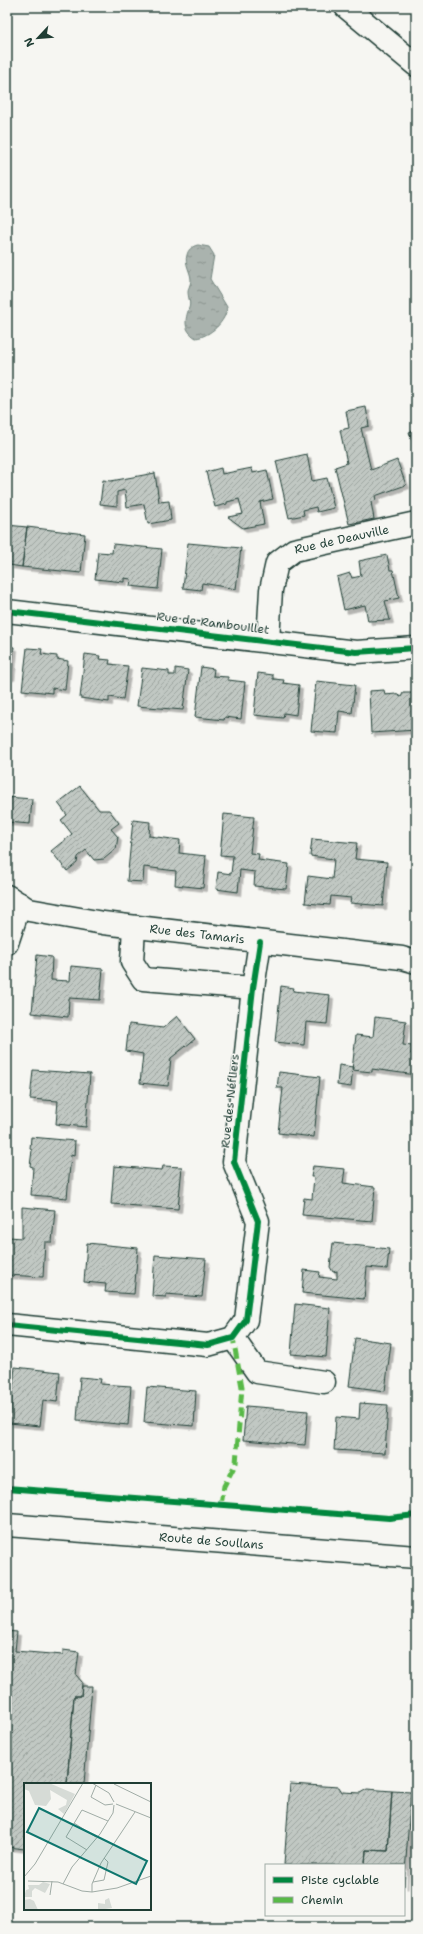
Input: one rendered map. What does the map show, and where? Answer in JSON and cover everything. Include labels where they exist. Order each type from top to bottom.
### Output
[{"type":"street","points":[[346,7],[416,65]]},
{"type":"street","name":"Rue de Deauville","points":[[268,641],[271,590],[277,563],[294,550],[416,523]]},
{"type":"street","name":"Rue de Rambouillet","points":[[7,611],[356,652],[416,648]]},
{"type":"street","points":[[7,943],[13,900]]},
{"type":"street","name":"Rue des Tamaris","points":[[13,900],[29,910],[134,926],[402,958],[416,962]]},
{"type":"street","points":[[134,926],[132,962],[143,979],[253,988]]},
{"type":"street","name":"Rue des Néfliers","points":[[233,1338],[246,1320],[258,1221],[234,1162],[253,988],[260,942]]},
{"type":"street","points":[[7,1325],[208,1345],[233,1338],[257,1372],[324,1382]]},
{"type":"street","name":"Route de Soullans","points":[[7,1525],[416,1557]]},
{"type":"water","points":[[198,245],[209,247],[214,255],[210,279],[227,307],[224,318],[212,331],[196,338],[189,332],[186,324],[190,306],[188,290],[191,280],[186,258],[189,250]]},
{"type":"building","points":[[366,407],[369,426],[361,428],[371,470],[397,460],[406,485],[375,496],[376,500],[371,502],[374,519],[349,524],[335,467],[347,463],[340,430],[349,428],[346,411]]},
{"type":"building","points":[[416,430],[416,451],[409,432]]},
{"type":"building","points":[[307,454],[312,481],[327,478],[334,508],[317,512],[316,507],[303,510],[304,515],[289,518],[276,461]]},
{"type":"building","points":[[221,468],[222,474],[252,468],[253,473],[267,470],[273,499],[260,502],[264,524],[243,528],[228,517],[243,514],[239,499],[215,507],[206,472]]},
{"type":"building","points":[[155,473],[159,502],[169,501],[171,520],[148,524],[144,504],[127,507],[125,490],[117,492],[117,506],[100,504],[103,480],[111,481]]},
{"type":"building","points":[[7,525],[27,527],[22,567],[9,565],[11,562],[7,561]]},
{"type":"building","points":[[27,527],[85,534],[81,573],[22,567]]},
{"type":"building","points":[[188,543],[241,548],[236,589],[202,583],[201,590],[183,588]]},
{"type":"building","points":[[113,544],[162,549],[158,589],[130,586],[131,579],[124,578],[124,582],[95,579],[98,552],[112,553]]},
{"type":"building","points":[[387,555],[390,570],[393,570],[399,598],[385,601],[390,620],[368,621],[365,605],[344,610],[337,577],[350,573],[352,578],[361,576],[359,561]]},
{"type":"building","points":[[7,646],[14,647],[11,677],[7,677]]},
{"type":"building","points":[[27,648],[42,649],[41,654],[57,656],[57,659],[68,661],[65,690],[52,688],[52,693],[22,690]]},
{"type":"building","points":[[85,654],[100,656],[99,659],[110,660],[109,664],[128,666],[123,699],[109,697],[109,702],[80,698]]},
{"type":"building","points":[[201,667],[214,669],[213,676],[228,677],[228,680],[245,682],[241,719],[225,717],[224,720],[195,717]]},
{"type":"building","points":[[142,668],[169,671],[169,675],[175,675],[175,668],[188,670],[183,710],[137,706]]},
{"type":"building","points":[[258,673],[273,675],[273,679],[284,680],[283,683],[299,685],[296,715],[284,713],[283,718],[254,715]]},
{"type":"building","points":[[316,681],[355,685],[352,713],[339,711],[337,733],[311,731]]},
{"type":"building","points":[[384,690],[385,695],[396,694],[401,697],[403,693],[416,693],[416,730],[371,733],[369,691]]},
{"type":"building","points":[[80,786],[99,810],[109,810],[119,823],[111,829],[118,837],[116,849],[104,859],[94,860],[86,850],[78,857],[77,863],[67,871],[51,851],[72,834],[61,820],[67,815],[58,803]]},
{"type":"building","points":[[7,797],[32,799],[30,824],[7,822]]},
{"type":"building","points":[[224,814],[254,817],[250,853],[259,854],[258,860],[289,864],[286,889],[254,886],[255,872],[240,870],[238,892],[216,889],[218,872],[231,874],[233,856],[220,855]]},
{"type":"building","points":[[133,820],[150,822],[149,836],[180,840],[179,853],[206,856],[203,888],[175,885],[176,871],[144,867],[143,882],[127,881]]},
{"type":"building","points":[[312,839],[357,843],[355,859],[387,862],[383,906],[350,903],[351,898],[331,896],[330,905],[305,903],[308,876],[332,879],[334,859],[310,856]]},
{"type":"building","points":[[37,955],[52,957],[51,980],[70,981],[71,966],[103,969],[100,1000],[69,998],[68,1017],[32,1013]]},
{"type":"building","points":[[281,986],[294,988],[293,991],[330,995],[327,1024],[306,1022],[304,1045],[275,1042]]},
{"type":"building","points":[[177,1016],[195,1039],[171,1058],[168,1086],[140,1083],[143,1054],[126,1051],[129,1024],[163,1028]]},
{"type":"building","points":[[375,1017],[406,1021],[403,1045],[412,1046],[411,1054],[416,1055],[416,1075],[372,1069],[372,1072],[352,1070],[356,1035],[373,1037]]},
{"type":"building","points":[[339,1065],[353,1067],[351,1087],[337,1085]]},
{"type":"building","points":[[33,1070],[90,1074],[86,1127],[56,1124],[58,1101],[30,1099]]},
{"type":"building","points":[[279,1072],[320,1077],[314,1137],[278,1133],[283,1088],[277,1088]]},
{"type":"building","points":[[31,1137],[75,1141],[74,1156],[71,1155],[67,1198],[31,1195],[33,1167],[30,1166],[32,1150],[30,1149]]},
{"type":"building","points":[[114,1166],[162,1170],[163,1166],[182,1167],[178,1209],[111,1204]]},
{"type":"building","points":[[313,1166],[345,1169],[343,1183],[375,1187],[372,1221],[302,1215],[304,1198],[312,1199],[314,1177],[311,1177]]},
{"type":"building","points":[[22,1207],[55,1210],[52,1242],[45,1242],[43,1277],[7,1275],[9,1237],[22,1238]]},
{"type":"building","points":[[87,1243],[138,1248],[134,1294],[105,1292],[106,1284],[84,1282]]},
{"type":"building","points":[[333,1243],[389,1249],[387,1269],[367,1267],[364,1299],[302,1293],[304,1270],[320,1272],[319,1277],[337,1279],[337,1271],[333,1272],[330,1267]]},
{"type":"building","points":[[155,1255],[206,1259],[202,1297],[166,1294],[166,1297],[152,1296]]},
{"type":"building","points":[[295,1304],[330,1308],[326,1357],[291,1354]]},
{"type":"building","points":[[355,1338],[391,1343],[385,1391],[349,1386]]},
{"type":"building","points":[[15,1367],[60,1372],[57,1402],[43,1400],[40,1426],[9,1423]]},
{"type":"building","points":[[80,1377],[101,1379],[100,1384],[131,1386],[128,1425],[77,1420]]},
{"type":"building","points":[[147,1387],[196,1391],[194,1426],[144,1422]]},
{"type":"building","points":[[360,1403],[388,1405],[385,1453],[334,1450],[336,1417],[359,1419]]},
{"type":"building","points":[[246,1406],[308,1411],[305,1445],[243,1440]]},
{"type":"building","points":[[7,1631],[17,1632],[15,1651],[63,1655],[63,1650],[79,1652],[76,1675],[82,1682],[81,1696],[74,1696],[67,1783],[24,1783],[24,1849],[7,1847]]},
{"type":"building","points":[[82,1686],[92,1686],[84,1783],[67,1783],[74,1696],[81,1696]]},
{"type":"building","points":[[290,1784],[339,1787],[342,1792],[360,1793],[367,1789],[392,1791],[388,1851],[366,1850],[365,1864],[284,1864]]},
{"type":"building","points":[[392,1791],[411,1792],[405,1873],[405,1864],[365,1864],[366,1850],[388,1851]]},
{"type":"marked path","points":[[221,1505],[224,1486],[236,1463],[242,1387],[233,1338]]},
{"type":"cycle path","points":[[7,611],[356,652],[416,648]]},
{"type":"cycle path","points":[[7,1325],[208,1345],[233,1338],[246,1320],[258,1221],[234,1162],[253,988],[260,942]]},
{"type":"cycle path","points":[[7,1488],[389,1518],[416,1515]]}]
